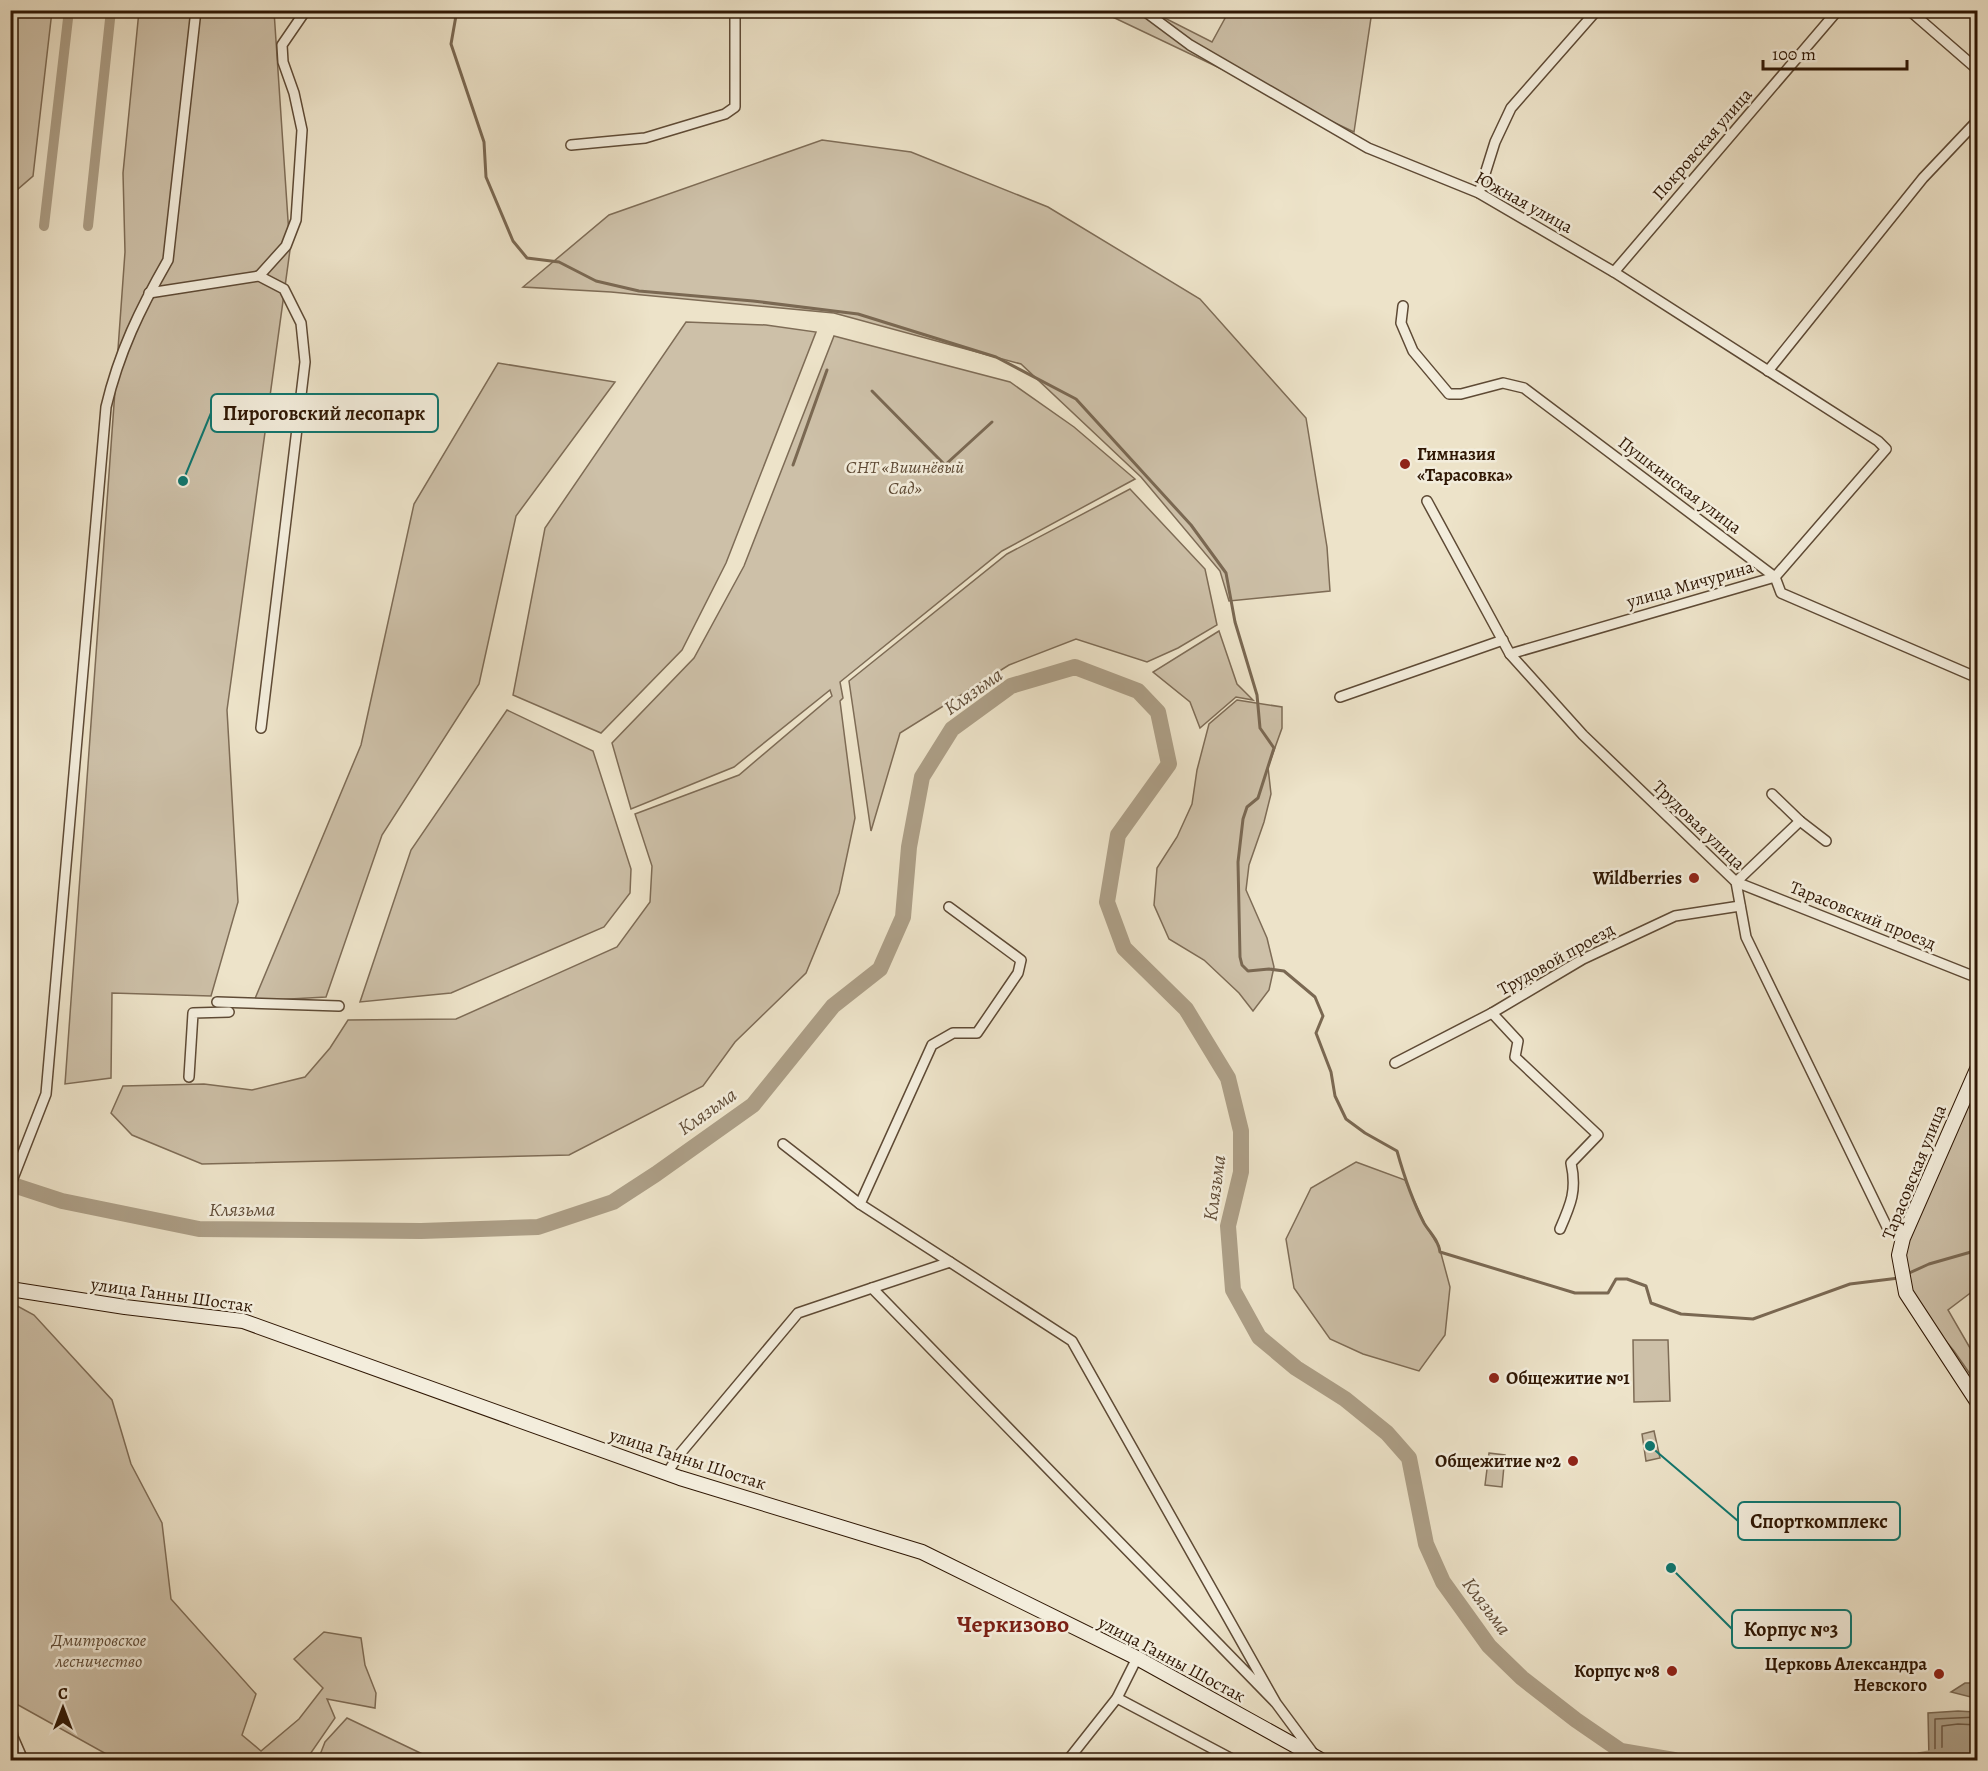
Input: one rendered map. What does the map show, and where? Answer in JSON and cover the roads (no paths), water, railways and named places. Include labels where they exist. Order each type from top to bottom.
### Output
[{"type":"main road","name":"Тарасовская улица","points":[[1977,1066],[1903,1238],[1899,1255],[1904,1281],[1977,1403]]},
{"type":"main road","name":"улица Ганны Шостак","points":[[10,1289],[125,1307],[243,1321],[667,1473],[922,1552],[1137,1658],[1319,1759]]},
{"type":"street","points":[[10,1186],[46,1094],[106,407],[123,348],[149,293],[168,260],[196,10]]},
{"type":"street","points":[[259,276],[286,246],[296,220],[302,130],[294,93],[283,62],[282,45],[306,10]]},
{"type":"street","points":[[572,145],[645,138],[725,114],[735,107],[735,10]]},
{"type":"street","name":"Южная улица","points":[[1143,10],[1190,45],[1368,148],[1479,193],[1614,272],[1878,441]]},
{"type":"street","points":[[1479,193],[1495,142],[1511,108],[1597,10]]},
{"type":"street","name":"Покровская улица","points":[[1614,272],[1838,10]]},
{"type":"street","points":[[1909,10],[1977,70]]},
{"type":"street","points":[[1768,371],[1923,178],[1977,120]]},
{"type":"street","points":[[149,293],[259,276],[284,289],[301,323],[305,362],[261,728]]},
{"type":"street","name":"Пушкинская улица","points":[[1403,306],[1401,323],[1413,351],[1449,394],[1461,394],[1503,383],[1524,388],[1775,577],[1781,593],[1977,678]]},
{"type":"street","name":"улица Мичурина","points":[[1510,654],[1775,577],[1886,449],[1878,441]]},
{"type":"street","name":"Трудовая улица","points":[[1427,501],[1510,654],[1583,735],[1736,882],[1746,937],[1887,1227],[1903,1238]]},
{"type":"street","points":[[1340,697],[1503,640]]},
{"type":"street","points":[[1772,794],[1800,821],[1826,841]]},
{"type":"street","points":[[1736,882],[1800,821]]},
{"type":"street","name":"Тарасовский проезд","points":[[1736,882],[1977,978]]},
{"type":"street","name":"Трудовой проезд","points":[[1395,1063],[1492,1013],[1583,959],[1675,916],[1740,906]]},
{"type":"street","points":[[860,1204],[932,1045],[953,1033],[977,1033],[1018,974],[1021,960],[949,907]]},
{"type":"street","points":[[217,1002],[339,1006]]},
{"type":"street","points":[[189,1077],[193,1013],[229,1012]]},
{"type":"street","points":[[1492,1013],[1518,1041],[1515,1057],[1598,1135],[1571,1163],[1574,1176],[1572,1203],[1560,1229]]},
{"type":"street","points":[[783,1144],[860,1204],[1072,1341],[1276,1703]]},
{"type":"street","points":[[667,1473],[679,1455],[798,1313],[950,1262]]},
{"type":"street","points":[[872,1288],[1276,1703],[1319,1759]]},
{"type":"street","points":[[1068,1761],[1117,1698],[1137,1658]]},
{"type":"street","points":[[1117,1698],[1234,1761]]},
{"type":"street","points":[[10,1722],[13,1737],[23,1761]]},
{"type":"water","points":[[1965,1683],[1977,1683],[1977,1760],[1929,1760],[1928,1713],[1975,1712],[1975,1698],[1951,1692]]},
{"type":"waterway","points":[[44,226],[69,10]]},
{"type":"waterway","points":[[88,226],[111,10]]},
{"type":"waterway","points":[[457,10],[451,44],[484,142],[486,177],[513,241],[527,258],[559,262],[596,281],[639,291],[753,301],[858,314],[996,357],[1076,399],[1191,525],[1226,573],[1235,622],[1257,695],[1260,728],[1274,748],[1258,798],[1247,807],[1243,819],[1238,862],[1242,965],[1248,971],[1269,969],[1284,971],[1315,997],[1323,1016],[1316,1033],[1331,1072],[1335,1096],[1346,1119],[1397,1151],[1416,1206],[1440,1252],[1575,1293],[1608,1293],[1616,1279],[1627,1279],[1646,1286],[1651,1303],[1681,1314],[1753,1319],[1850,1284],[1899,1278]]},
{"type":"waterway","points":[[793,465],[827,370]]},
{"type":"waterway","points":[[872,391],[945,465],[992,422]]},
{"type":"waterway","name":"Клязьма","points":[[10,1184],[62,1201],[199,1229],[421,1231],[538,1227],[613,1202],[753,1105],[833,1006],[880,969],[903,917],[909,847],[922,777],[952,729],[1011,686],[1075,667],[1138,691],[1158,712],[1169,764],[1118,835],[1107,902],[1124,948],[1186,1009],[1228,1078],[1241,1131],[1241,1172],[1228,1226],[1233,1290],[1259,1337],[1296,1368],[1345,1399],[1387,1433],[1409,1458],[1426,1544],[1443,1582],[1489,1646],[1522,1678],[1621,1751],[1674,1760]]},
{"type":"waterway","points":[[1907,1274],[1929,1264],[1978,1250]]},
{"type":"waterway","name":"Клязьма","points":[[1920,1760],[1978,1749]]},
{"type":"place","name":"Гимназия «Тарасовка»","points":[[1405,464]]},
{"type":"place","name":"Пироговский лесопарк","points":[[183,481]]},
{"type":"place","name":"Wildberries","points":[[1694,878]]},
{"type":"place","name":"Общежитие №1","points":[[1494,1378]]},
{"type":"place","name":"Спорткомплекс","points":[[1650,1446]]},
{"type":"place","name":"Общежитие №2","points":[[1573,1461]]},
{"type":"place","name":"Корпус №3","points":[[1671,1568]]},
{"type":"place","name":"Корпус №8","points":[[1672,1671]]},
{"type":"place","name":"Церковь Александра Невского","points":[[1939,1674]]},
{"type":"district","name":"Черкизово","points":[[1013,1624]]},
{"type":"park label","name":"СНТ «Вишнёвый Сад»","points":[[905,477]]},
{"type":"park label","name":"Дмитровское лесничество","points":[[99,1650]]}]
